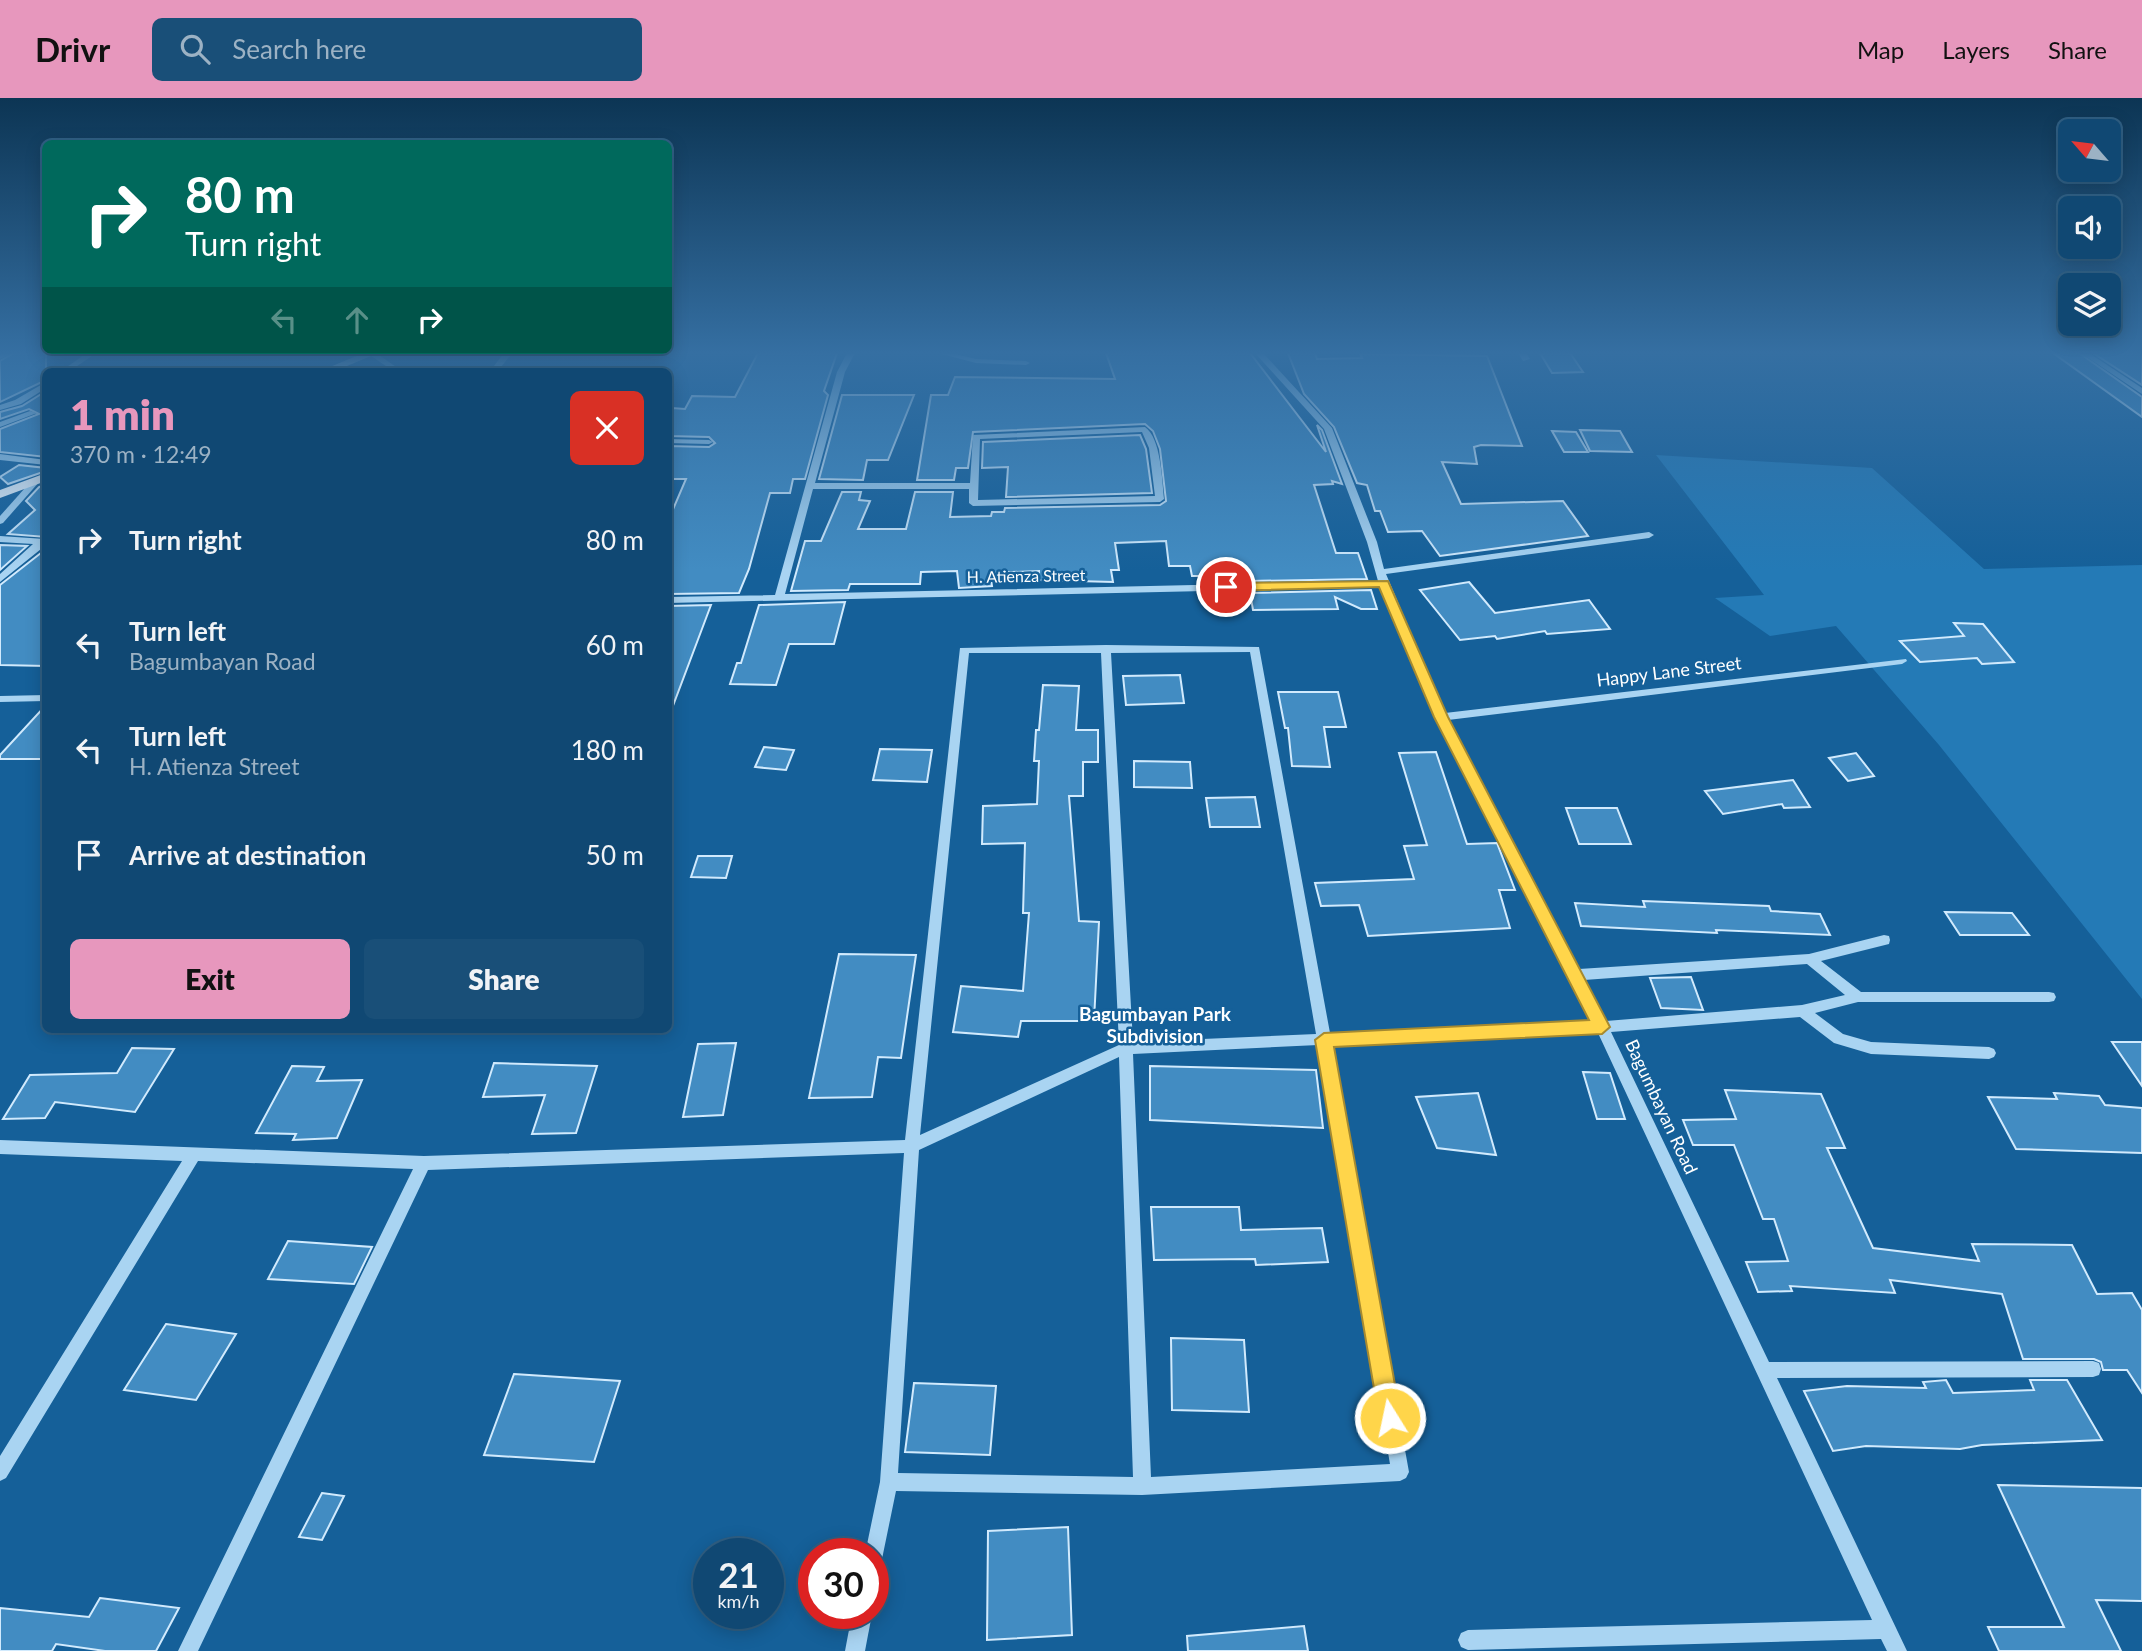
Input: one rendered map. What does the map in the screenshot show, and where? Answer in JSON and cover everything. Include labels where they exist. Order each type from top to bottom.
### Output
[{"type":"main road","points":[[0,494],[41,479]]},
{"type":"street","points":[[779,597],[826,425]]},
{"type":"street","points":[[1326,425],[1372,542]]},
{"type":"street","points":[[1145,429],[1153,448],[1160,499],[973,503],[974,486],[976,437],[1145,429]]},
{"type":"street","points":[[672,441],[709,442]]},
{"type":"street","points":[[0,457],[42,462]]},
{"type":"street","points":[[0,521],[41,479]]},
{"type":"street","points":[[808,486],[974,486]]},
{"type":"street","name":"H. Atienza Street","points":[[672,600],[1382,578],[1649,535]]},
{"type":"street","points":[[0,539],[42,542]]},
{"type":"street","name":"Bagumbayan Road","points":[[1372,542],[1382,578],[1441,717],[1602,1027],[1897,1651]]},
{"type":"street","points":[[0,579],[42,543]]},
{"type":"street","points":[[1105,648],[1126,1048],[1142,1486]]},
{"type":"street","points":[[877,1538],[889,1482],[912,1146],[964,650],[1255,649],[1400,1472],[1142,1486],[889,1482]]},
{"type":"street","name":"Happy Lane Street","points":[[1441,717],[1902,661]]},
{"type":"street","points":[[0,699],[42,698]]},
{"type":"street","points":[[1574,975],[1809,959],[1884,940]]},
{"type":"street","points":[[1809,959],[1858,997]]},
{"type":"street","points":[[0,1147],[424,1163],[912,1146],[1126,1048],[1602,1027],[1802,1012],[1858,997],[2049,997]]},
{"type":"street","points":[[1802,1012],[1839,1039],[1871,1048],[1989,1053]]},
{"type":"street","points":[[0,1472],[194,1155]]},
{"type":"street","points":[[188,1651],[424,1163]]},
{"type":"street","points":[[1764,1370],[2093,1369]]},
{"type":"street","points":[[855,1651],[859,1629]]},
{"type":"street","points":[[1468,1640],[1887,1629]]},
{"type":"shaded area","points":[[1656,455],[1872,468],[1984,569],[2142,565],[2142,999],[1939,745],[1836,626],[1770,636],[1715,598],[1764,595]]},
{"type":"building","points":[[9,425],[42,425],[42,457],[0,452],[0,429]]},
{"type":"building","points":[[672,425],[820,425],[805,479],[793,479],[790,493],[770,493],[749,569],[739,593],[672,594],[672,512],[686,479],[672,479],[672,446],[709,447],[715,443],[709,437],[672,436]]},
{"type":"building","points":[[834,425],[902,425],[888,460],[867,460],[863,480],[819,479]]},
{"type":"building","points":[[926,425],[1113,425],[973,432],[968,468],[956,468],[954,480],[917,480]]},
{"type":"building","points":[[1147,425],[1306,425],[1326,452],[1317,425],[1322,430],[1342,484],[1332,481],[1333,484],[1314,485],[1336,553],[1358,553],[1367,579],[1248,581],[1247,578],[1232,576],[1192,576],[1190,566],[1169,566],[1166,541],[1115,543],[1119,570],[1111,570],[1113,582],[1039,580],[1039,571],[990,573],[992,586],[959,588],[957,571],[921,572],[920,584],[850,584],[848,590],[791,591],[805,541],[821,541],[842,492],[861,492],[859,500],[870,501],[858,529],[906,529],[915,492],[953,492],[950,517],[991,516],[992,512],[1004,512],[1005,508],[1160,505],[1166,501],[1160,449],[1153,431]]},
{"type":"building","points":[[1514,425],[1522,446],[1481,445],[1474,447],[1477,464],[1442,462],[1461,504],[1563,501],[1588,536],[1440,556],[1422,531],[1388,532],[1380,511],[1375,511],[1367,485],[1357,483],[1334,427]]},
{"type":"building","points":[[1580,430],[1620,431],[1632,452],[1590,451]]},
{"type":"building","points":[[1552,431],[1576,432],[1588,452],[1564,452]]},
{"type":"building","points":[[1140,435],[1146,449],[1152,493],[1006,497],[1008,467],[982,468],[983,442]]},
{"type":"building","points":[[19,465],[42,468],[42,472],[8,484],[0,477]]},
{"type":"building","points":[[42,486],[42,537],[8,534],[35,510],[26,501]]},
{"type":"building","points":[[0,545],[27,546],[0,570]]},
{"type":"building","points":[[42,552],[42,666],[0,665],[0,585]]},
{"type":"building","points":[[1469,582],[1495,613],[1589,600],[1610,629],[1547,634],[1545,631],[1497,639],[1495,636],[1460,640],[1420,590]]},
{"type":"building","points":[[1371,590],[1377,609],[1361,609],[1335,597],[1338,609],[1253,610],[1250,593]]},
{"type":"building","points":[[845,602],[834,644],[789,644],[776,685],[730,684],[737,663],[741,663],[759,605]]},
{"type":"building","points":[[711,605],[672,708],[672,606]]},
{"type":"building","points":[[1954,623],[1983,624],[2014,662],[1982,664],[1977,658],[1920,662],[1900,641],[1964,636]]},
{"type":"building","points":[[1180,675],[1184,703],[1126,705],[1123,676]]},
{"type":"building","points":[[1043,685],[1079,686],[1076,730],[1098,730],[1098,762],[1083,762],[1083,796],[1069,796],[1079,921],[1099,922],[1094,1021],[1021,1021],[1018,1037],[953,1032],[961,986],[1023,991],[1029,913],[1023,913],[1025,843],[982,844],[983,806],[1037,804],[1039,761],[1034,761]]},
{"type":"building","points":[[1278,692],[1338,692],[1346,727],[1324,727],[1330,767],[1292,766],[1288,728],[1285,728]]},
{"type":"building","points":[[42,709],[42,759],[0,759],[0,755]]},
{"type":"building","points":[[764,747],[794,750],[786,770],[755,767]]},
{"type":"building","points":[[880,749],[932,750],[927,782],[873,780]]},
{"type":"building","points":[[1436,752],[1467,844],[1497,843],[1515,890],[1499,890],[1510,928],[1368,936],[1359,905],[1321,906],[1315,883],[1414,879],[1404,846],[1427,845],[1399,753]]},
{"type":"building","points":[[1856,753],[1874,776],[1848,781],[1829,758]]},
{"type":"building","points":[[1134,761],[1190,762],[1192,788],[1134,787]]},
{"type":"building","points":[[1793,780],[1810,807],[1784,808],[1782,804],[1723,814],[1705,791]]},
{"type":"building","points":[[1255,797],[1260,827],[1210,827],[1206,798]]},
{"type":"building","points":[[1566,808],[1617,808],[1631,844],[1579,844]]},
{"type":"building","points":[[698,856],[732,856],[726,878],[691,877]]},
{"type":"building","points":[[1643,901],[1769,906],[1771,911],[1820,914],[1830,935],[1581,926],[1575,903],[1645,907]]},
{"type":"building","points":[[1945,912],[2012,913],[2029,935],[1960,935]]},
{"type":"building","points":[[839,954],[916,955],[901,1058],[878,1057],[872,1097],[809,1098]]},
{"type":"building","points":[[1691,977],[1703,1010],[1661,1008],[1650,978]]},
{"type":"building","points":[[2112,1042],[2142,1042],[2142,1086]]},
{"type":"building","points":[[736,1043],[723,1115],[683,1117],[698,1044]]},
{"type":"building","points":[[132,1048],[174,1049],[135,1112],[55,1102],[45,1118],[3,1119],[30,1075],[117,1073]]},
{"type":"building","points":[[494,1063],[597,1066],[576,1133],[532,1134],[545,1095],[483,1097]]},
{"type":"building","points":[[292,1066],[324,1067],[317,1081],[362,1080],[337,1138],[293,1140],[296,1134],[256,1133]]},
{"type":"building","points":[[1150,1066],[1316,1070],[1323,1128],[1150,1120]]},
{"type":"building","points":[[1583,1072],[1610,1073],[1625,1119],[1597,1119]]},
{"type":"building","points":[[1725,1090],[1821,1094],[1845,1148],[1827,1148],[1873,1248],[1979,1261],[1972,1244],[2072,1245],[2097,1294],[2132,1293],[2142,1310],[2142,1393],[2127,1370],[2103,1370],[2101,1362],[2094,1359],[2023,1359],[2002,1294],[1890,1280],[1895,1293],[1790,1286],[1792,1291],[1758,1292],[1746,1262],[1788,1261],[1774,1219],[1763,1219],[1734,1145],[1693,1145],[1683,1120],[1736,1119]]},
{"type":"building","points":[[1478,1093],[1496,1155],[1437,1148],[1416,1097]]},
{"type":"building","points":[[2054,1093],[2099,1096],[2105,1105],[2142,1108],[2142,1153],[2016,1149],[1988,1097],[2057,1099]]},
{"type":"building","points":[[1151,1207],[1239,1207],[1241,1230],[1322,1228],[1328,1262],[1256,1265],[1255,1259],[1154,1260]]},
{"type":"building","points":[[288,1241],[372,1247],[354,1284],[268,1279]]},
{"type":"building","points":[[166,1324],[236,1334],[196,1400],[124,1390]]},
{"type":"building","points":[[1171,1338],[1244,1340],[1249,1412],[1172,1410]]},
{"type":"building","points":[[514,1374],[620,1381],[594,1462],[484,1455]]},
{"type":"building","points":[[1946,1380],[1953,1393],[2034,1390],[2030,1380],[2067,1380],[2102,1440],[1982,1445],[1960,1449],[1866,1446],[1833,1451],[1804,1391],[1847,1386],[1926,1388],[1923,1382]]},
{"type":"building","points":[[914,1383],[996,1386],[990,1455],[905,1452]]},
{"type":"building","points":[[1998,1485],[2142,1488],[2142,1601],[2096,1600],[2121,1651],[1999,1651],[1988,1627],[2064,1627]]},
{"type":"building","points":[[322,1493],[344,1496],[322,1540],[299,1537]]},
{"type":"building","points":[[1068,1527],[1072,1635],[987,1640],[988,1531]]},
{"type":"building","points":[[100,1598],[179,1608],[156,1651],[105,1651],[56,1644],[52,1651],[0,1651],[0,1608],[89,1617]]},
{"type":"building","points":[[1304,1626],[1308,1651],[1188,1651],[1187,1636]]},
{"type":"district","name":"Bagumbayan Park Subdivision","points":[[1155,1025]]},
{"type":"route","points":[[1226,587],[1384,584],[1441,717],[1602,1027],[1324,1040],[1390,1418]]}]
